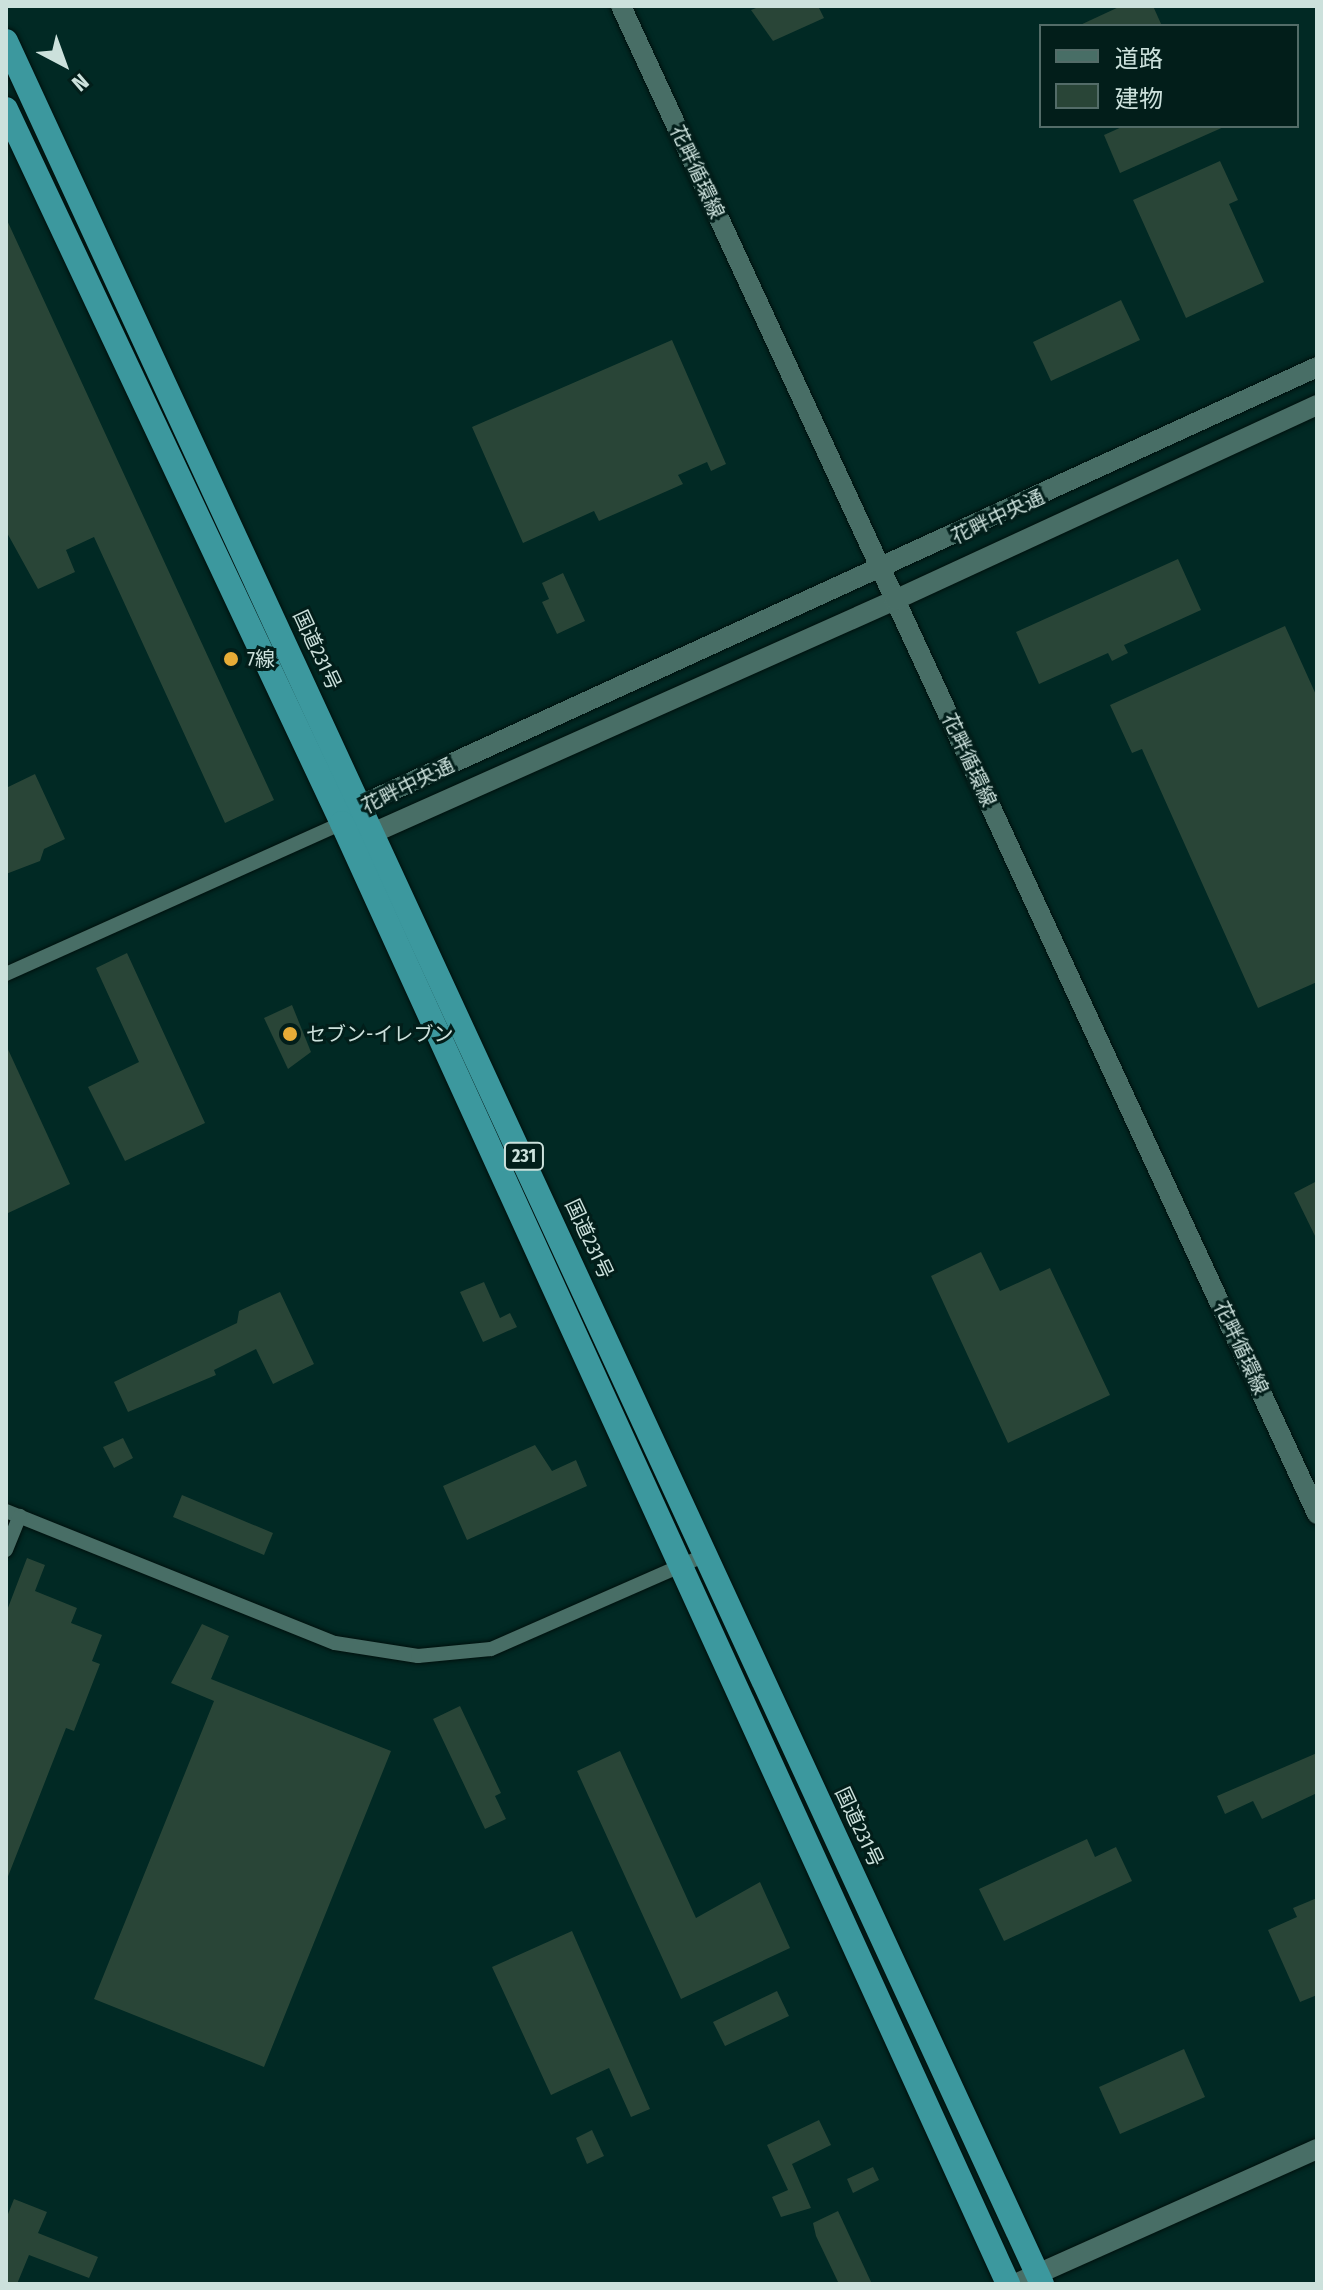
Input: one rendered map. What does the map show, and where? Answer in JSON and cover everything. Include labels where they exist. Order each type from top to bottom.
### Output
[{"type":"highway","name":"国道231号","points":[[8,51],[363,804],[1040,2279]]},
{"type":"highway","name":"231","points":[[6,109],[342,823],[1008,2284]]},
{"type":"street","name":"花畔循環線","points":[[621,6],[1317,1514]]},
{"type":"street","name":"花畔中央通","points":[[342,823],[363,804],[881,570],[1317,367]]},
{"type":"street","name":"花畔中央通","points":[[342,823],[375,832],[895,600],[1317,405]]},
{"type":"street","points":[[6,974],[342,823]]},
{"type":"street","points":[[6,1550],[13,1514],[335,1643],[418,1656],[491,1649],[707,1554]]},
{"type":"street","points":[[1015,2284],[1040,2279],[1317,2149]]},
{"type":"building","points":[[761,6],[818,6],[824,18],[773,41],[751,10]]},
{"type":"building","points":[[1121,6],[1153,6],[1161,24],[1082,24]]},
{"type":"building","points":[[1120,128],[1221,128],[1120,173],[1104,135]]},
{"type":"building","points":[[1220,161],[1238,200],[1229,204],[1264,282],[1186,318],[1133,200]]},
{"type":"building","points":[[6,218],[274,800],[225,823],[94,537],[66,550],[75,572],[38,589],[6,531]]},
{"type":"building","points":[[1121,300],[1140,340],[1051,381],[1033,342]]},
{"type":"building","points":[[672,340],[726,464],[711,471],[707,462],[678,475],[683,484],[599,521],[594,511],[523,543],[472,427]]},
{"type":"building","points":[[1178,559],[1201,610],[1124,645],[1128,653],[1112,661],[1108,653],[1039,684],[1016,632]]},
{"type":"building","points":[[563,573],[585,621],[557,634],[542,602],[549,599],[542,583]]},
{"type":"building","points":[[1285,626],[1317,697],[1317,982],[1258,1008],[1142,749],[1132,753],[1110,705]]},
{"type":"building","points":[[35,774],[65,839],[44,849],[40,861],[6,874],[6,788]]},
{"type":"building","points":[[127,953],[205,1123],[125,1161],[88,1087],[139,1062],[96,968]]},
{"type":"building","points":[[292,1005],[311,1052],[288,1069],[264,1018]]},
{"type":"building","points":[[6,1045],[70,1184],[6,1214]]},
{"type":"building","points":[[1317,1181],[1317,1240],[1294,1193]]},
{"type":"building","points":[[981,1252],[1000,1291],[1050,1268],[1110,1395],[1008,1443],[931,1276]]},
{"type":"building","points":[[484,1282],[500,1318],[510,1313],[517,1327],[483,1342],[460,1292]]},
{"type":"building","points":[[280,1292],[314,1364],[273,1384],[256,1349],[214,1370],[216,1375],[128,1412],[114,1382],[237,1323],[239,1311]]},
{"type":"building","points":[[123,1438],[133,1458],[114,1468],[103,1447]]},
{"type":"building","points":[[535,1445],[552,1471],[576,1460],[587,1486],[467,1540],[443,1486]]},
{"type":"building","points":[[182,1495],[273,1533],[264,1555],[173,1517]]},
{"type":"building","points":[[27,1558],[45,1565],[35,1591],[77,1608],[71,1623],[102,1635],[92,1661],[100,1664],[74,1731],[66,1728],[7,1879],[6,1613]]},
{"type":"building","points":[[202,1624],[229,1636],[211,1679],[391,1751],[264,2067],[94,1999],[214,1701],[171,1683]]},
{"type":"building","points":[[460,1706],[501,1793],[495,1796],[506,1819],[485,1829],[433,1719]]},
{"type":"building","points":[[620,1751],[696,1918],[760,1882],[790,1948],[681,1999],[577,1771]]},
{"type":"building","points":[[1317,1753],[1317,1793],[1262,1819],[1253,1801],[1225,1814],[1217,1796]]},
{"type":"building","points":[[1087,1839],[1095,1857],[1116,1847],[1132,1881],[1004,1941],[979,1889]]},
{"type":"building","points":[[1317,1898],[1317,1995],[1300,2002],[1268,1930],[1297,1917],[1293,1908]]},
{"type":"building","points":[[572,1931],[650,2109],[631,2117],[609,2068],[551,2095],[492,1967]]},
{"type":"building","points":[[777,1991],[789,2016],[725,2046],[713,2022]]},
{"type":"building","points":[[1184,2049],[1205,2097],[1120,2134],[1099,2087]]},
{"type":"building","points":[[819,2120],[831,2145],[792,2164],[811,2208],[781,2217],[772,2197],[788,2190],[767,2145]]},
{"type":"building","points":[[592,2130],[604,2156],[587,2164],[576,2138]]},
{"type":"building","points":[[873,2167],[879,2180],[853,2193],[847,2179]]},
{"type":"building","points":[[14,2199],[47,2212],[38,2233],[98,2257],[89,2278],[29,2255],[17,2284],[6,2284],[6,2219]]},
{"type":"building","points":[[838,2211],[872,2284],[839,2284],[816,2236],[813,2223]]},
{"type":"place","name":"7線","points":[[231,659]]},
{"type":"place","name":"セブン-イレブン","points":[[290,1034]]}]
